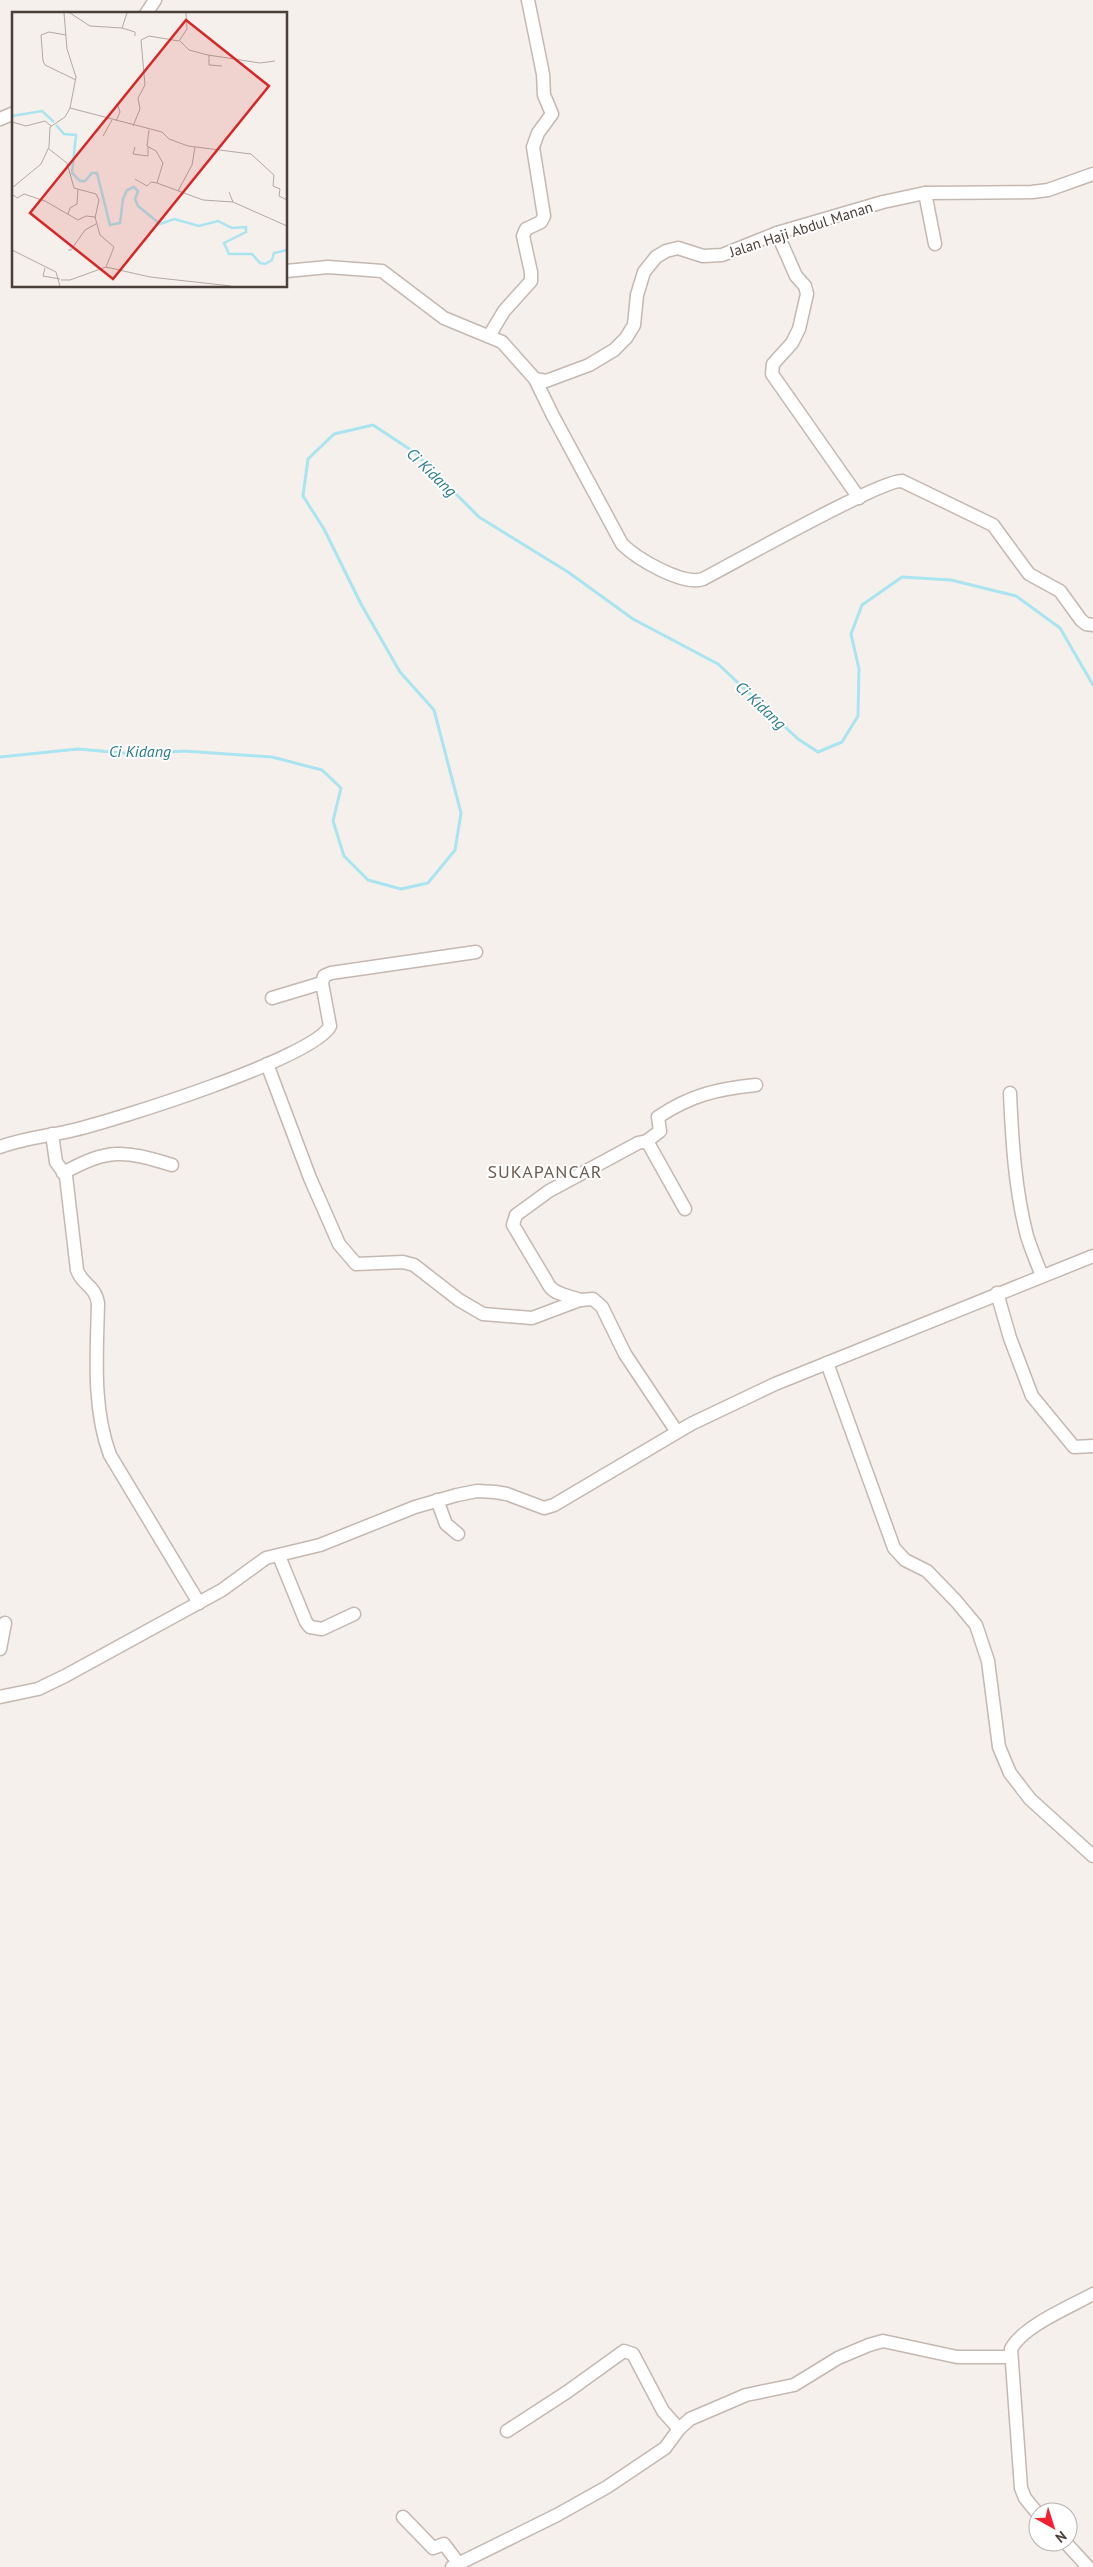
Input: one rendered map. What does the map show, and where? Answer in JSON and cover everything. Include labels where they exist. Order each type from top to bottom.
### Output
[{"type":"street","points":[[147,12],[155,0]]},
{"type":"street","points":[[489,336],[504,311],[531,281],[531,272],[523,236],[526,229],[541,222],[544,216],[533,146],[538,133],[552,114],[544,95],[543,74],[528,0]]},
{"type":"street","points":[[0,119],[12,114]]},
{"type":"street","name":"Jalan Haji Abdul Manan","points":[[535,379],[554,380],[589,365],[614,350],[626,338],[634,325],[638,295],[644,272],[656,257],[678,248],[703,256],[722,255],[777,233],[883,202],[925,193],[1032,192],[1048,190],[1093,174]]},
{"type":"street","points":[[925,193],[935,244]]},
{"type":"street","points":[[777,233],[796,276],[805,286],[807,294],[799,329],[792,343],[773,364],[772,374],[859,498]]},
{"type":"street","points":[[288,270],[328,268],[382,271],[444,318],[502,342],[535,379],[622,544],[637,556],[688,580],[703,579],[859,498],[892,482],[902,481],[993,525],[1029,574],[1060,592],[1081,620],[1086,624],[1093,625]]},
{"type":"street","points":[[0,1147],[16,1141],[52,1134],[180,1099],[267,1064],[316,1040],[327,1032],[330,1026],[322,983],[324,976],[339,971],[476,952]]},
{"type":"street","points":[[272,998],[322,983]]},
{"type":"street","points":[[267,1064],[310,1178],[339,1244],[356,1264],[409,1264],[459,1300],[483,1314],[532,1318],[580,1300],[593,1299],[602,1307],[625,1354],[677,1432]]},
{"type":"street","points":[[580,1300],[567,1294],[558,1294],[550,1287],[513,1225],[513,1219],[549,1191],[638,1143],[647,1141],[660,1131],[658,1117],[691,1097],[720,1089],[756,1085]]},
{"type":"street","points":[[1010,1093],[1014,1152],[1023,1219],[1027,1237],[1042,1276]]},
{"type":"street","points":[[52,1134],[56,1162],[66,1176],[78,1270],[82,1280],[96,1292],[98,1303],[97,1389],[104,1439],[110,1455],[199,1603]]},
{"type":"street","points":[[647,1141],[685,1209]]},
{"type":"street","points":[[63,1173],[87,1160],[116,1153],[140,1155],[172,1165]]},
{"type":"street","points":[[0,1697],[43,1686],[199,1603],[226,1587],[263,1559],[320,1545],[437,1500],[477,1491],[507,1494],[544,1508],[554,1505],[677,1432],[775,1384],[997,1293],[1093,1256]]},
{"type":"street","points":[[997,1293],[1010,1338],[1032,1396],[1074,1448],[1093,1446]]},
{"type":"street","points":[[827,1363],[894,1548],[905,1560],[927,1571],[976,1625],[988,1661],[999,1747],[1010,1773],[1030,1799],[1093,1856]]},
{"type":"street","points":[[437,1500],[446,1524],[458,1534]]},
{"type":"street","points":[[279,1556],[306,1622],[310,1627],[322,1629],[354,1614]]},
{"type":"street","points":[[0,1649],[5,1623]]},
{"type":"street","points":[[1028,2502],[1020,2488],[1010,2358],[1015,2341],[1050,2318],[1093,2294]]},
{"type":"street","points":[[404,2517],[433,2548],[445,2545],[456,2565],[558,2515],[608,2487],[665,2448],[679,2428],[690,2419],[746,2395],[794,2385],[838,2358],[883,2341],[956,2358],[1010,2358]]},
{"type":"street","points":[[507,2431],[567,2392],[624,2350],[633,2354],[664,2411],[679,2428]]},
{"type":"street","points":[[1074,2552],[1088,2567]]},
{"type":"waterway","name":"Ci Kidang","points":[[0,757],[78,749],[135,754],[184,751],[272,757],[322,770],[341,788],[333,821],[344,856],[368,880],[401,889],[428,883],[455,850],[461,813],[434,710],[400,672],[361,604],[324,529],[303,496],[308,459],[334,434],[373,425],[414,452],[479,517],[568,572],[633,619],[718,664],[798,739],[818,752],[842,742],[858,716],[859,669],[851,634],[862,605],[902,577],[951,580],[1016,596],[1060,628],[1093,685]]},
{"type":"district","name":"SUKAPANCAR","points":[[545,1171]]}]
